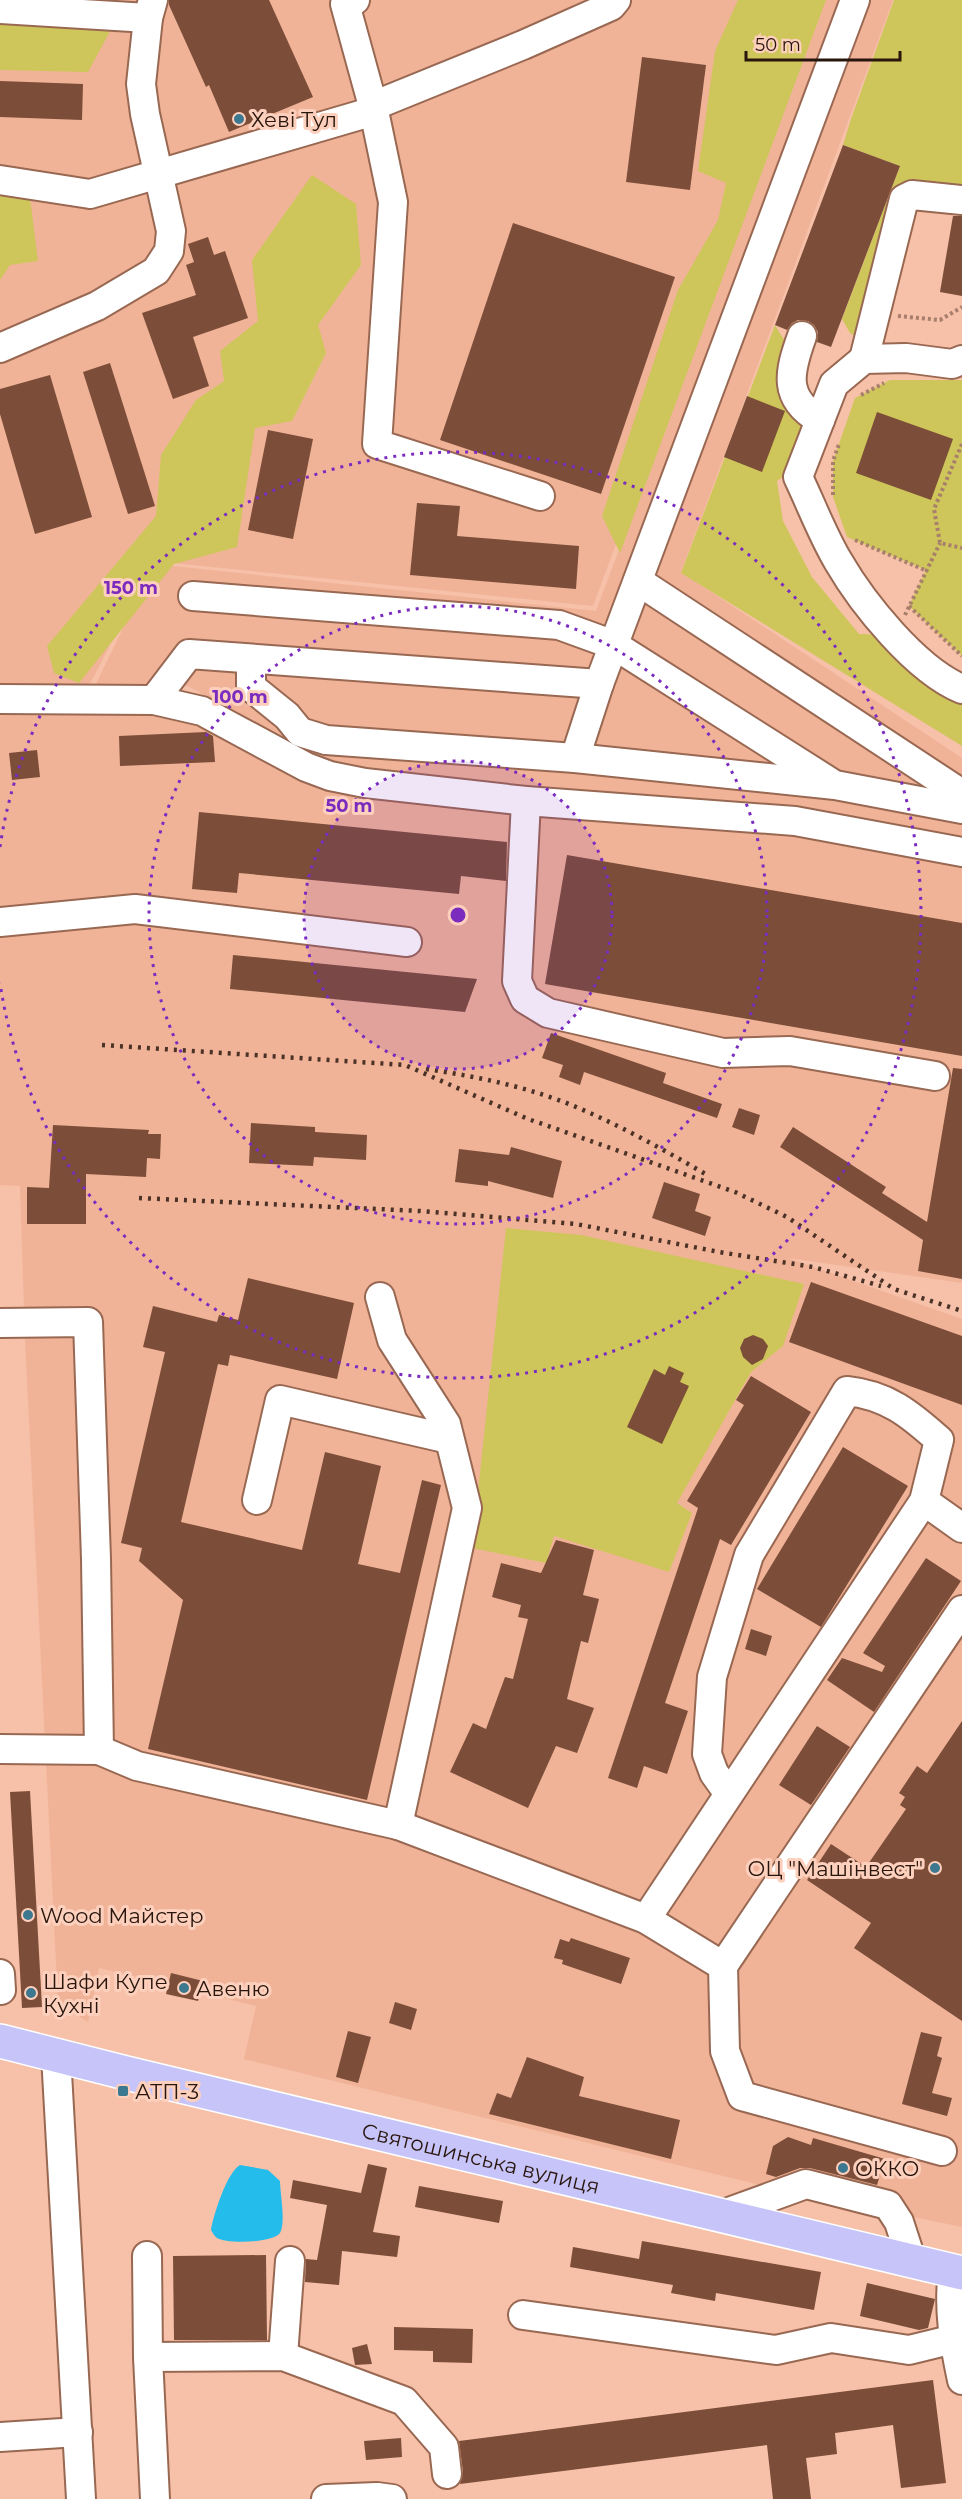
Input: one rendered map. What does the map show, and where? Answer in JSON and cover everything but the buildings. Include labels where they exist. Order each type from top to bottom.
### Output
[{"type":"main road","name":"Святошинська вулиця","points":[[0,2041],[718,2216],[958,2272]]},
{"type":"street","points":[[355,0],[345,4],[374,109],[393,202],[377,444],[540,496]]},
{"type":"street","points":[[0,180],[90,194],[159,174],[374,109],[611,6],[616,0]]},
{"type":"street","points":[[575,758],[599,684],[855,0]]},
{"type":"street","points":[[0,9],[150,9],[141,84],[171,231],[169,250],[156,271],[97,306],[0,348]]},
{"type":"street","points":[[962,200],[912,195],[904,199],[864,359],[834,384],[798,477],[838,561],[880,620],[944,681],[962,689]]},
{"type":"street","points":[[802,336],[793,360],[791,391],[805,411],[820,420]]},
{"type":"street","points":[[864,359],[906,358],[952,364],[962,360]]},
{"type":"street","points":[[638,581],[962,794]]},
{"type":"street","points":[[193,596],[559,625],[614,645],[835,785]]},
{"type":"street","points":[[154,700],[189,654],[599,684]]},
{"type":"street","points":[[251,659],[251,687],[287,716],[300,732],[326,740],[575,758],[835,785],[962,809]]},
{"type":"street","points":[[0,699],[154,700],[202,711],[306,767],[330,776],[365,783],[526,801],[795,821],[962,852]]},
{"type":"street","points":[[526,801],[517,981],[525,999],[548,1013],[723,1053],[790,1051],[935,1076]]},
{"type":"street","points":[[0,922],[135,909],[407,942]]},
{"type":"street","points":[[380,1297],[393,1341],[446,1424],[466,1508],[398,1825]]},
{"type":"street","points":[[0,1323],[88,1322],[96,1547],[99,1750]]},
{"type":"street","points":[[646,1918],[729,1794],[924,1501],[939,1440],[909,1413],[870,1394],[847,1391],[749,1555],[712,1677],[707,1754],[714,1773],[729,1794]]},
{"type":"street","points":[[257,1500],[280,1400],[449,1439]]},
{"type":"street","points":[[924,1501],[962,1527]]},
{"type":"street","points":[[942,2151],[742,2096],[725,2051],[723,1966],[962,1610]]},
{"type":"street","points":[[0,1749],[99,1750],[137,1766],[398,1825],[646,1918],[723,1966]]},
{"type":"street","points":[[56,2055],[81,2499]]},
{"type":"street","points":[[718,2216],[806,2184],[888,2205],[899,2222],[912,2262]]},
{"type":"street","points":[[147,2256],[148,2357],[155,2499]]},
{"type":"street","points":[[283,2356],[290,2261]]},
{"type":"street","points":[[958,2272],[951,2299],[954,2339],[962,2380]]},
{"type":"street","points":[[523,2315],[776,2350],[831,2338],[909,2350],[954,2339]]},
{"type":"street","points":[[148,2357],[283,2356],[404,2401],[444,2447],[447,2474]]},
{"type":"street","points":[[0,2437],[78,2432]]},
{"type":"street","points":[[326,2499],[377,2497],[392,2499]]},
{"type":"path","points":[[874,313],[940,320],[962,307]]},
{"type":"path","points":[[855,398],[891,380]]},
{"type":"path","points":[[833,497],[833,461],[841,440]]},
{"type":"path","points":[[895,635],[940,543],[934,510],[962,444]]},
{"type":"path","points":[[847,537],[927,571]]},
{"type":"path","points":[[940,543],[962,548]]},
{"type":"path","points":[[909,606],[962,656]]},
{"type":"shaded area","points":[[0,0],[818,0],[593,606],[153,561],[89,686],[0,687]]},
{"type":"shaded area","points":[[738,0],[826,0],[620,553],[602,516],[678,290],[718,220],[726,183],[698,171],[715,51]]},
{"type":"shaded area","points":[[825,0],[893,0],[681,572],[962,758],[962,845],[331,769],[188,686],[95,686],[154,564],[596,611]]},
{"type":"shaded area","points":[[894,0],[962,0],[962,196],[911,190],[867,344],[850,333],[842,319],[900,166],[843,145]]},
{"type":"shaded area","points":[[0,14],[114,24],[88,72],[0,70]]},
{"type":"shaded area","points":[[312,175],[356,204],[361,265],[318,325],[326,353],[292,421],[255,428],[237,547],[174,564],[79,683],[54,673],[47,646],[156,516],[161,455],[196,400],[224,381],[220,351],[258,321],[252,260]]},
{"type":"shaded area","points":[[0,192],[30,198],[38,261],[10,265],[0,280]]},
{"type":"shaded area","points":[[775,325],[789,348],[808,423],[791,471],[777,481],[783,521],[812,577],[859,634],[895,635],[962,698],[962,746],[681,573]]},
{"type":"shaded area","points":[[890,380],[962,380],[962,656],[909,606],[926,570],[847,537],[833,497],[833,461],[855,398]]},
{"type":"shaded area","points":[[160,707],[356,793],[791,829],[962,861],[962,1283],[788,1258],[962,1319],[962,2227],[760,2185],[244,2059],[256,2006],[200,1992],[171,1973],[168,1984],[99,1968],[88,2022],[58,2003],[25,1340],[20,1186],[0,1185],[0,710]]},
{"type":"shaded area","points":[[506,1228],[581,1235],[804,1284],[783,1346],[751,1372],[677,1503],[692,1513],[669,1572],[554,1536],[546,1563],[472,1548]]},
{"type":"water","points":[[240,2165],[268,2170],[280,2181],[283,2222],[280,2233],[276,2236],[259,2241],[230,2241],[217,2238],[211,2230],[230,2176]]},
{"type":"railway","points":[[102,1045],[405,1065],[528,1119],[735,1192],[787,1217],[894,1289],[962,1311]]},
{"type":"railway","points":[[426,1069],[496,1082],[564,1102],[637,1136],[707,1175]]},
{"type":"railway","points":[[139,1198],[420,1211],[576,1224],[719,1252],[813,1267],[881,1286]]},
{"type":"place","name":"Хеві Тул","points":[[239,119]]},
{"type":"place","name":"ОЦ \"Машінвест\"","points":[[935,1868]]},
{"type":"place","name":"Wood Майстер","points":[[28,1915]]},
{"type":"place","name":"Авеню","points":[[184,1988]]},
{"type":"place","name":"Шафи Купе Кухні","points":[[31,1993]]},
{"type":"place","name":"АТП-3","points":[[123,2091]]},
{"type":"place","name":"ОККО","points":[[843,2168]]}]
